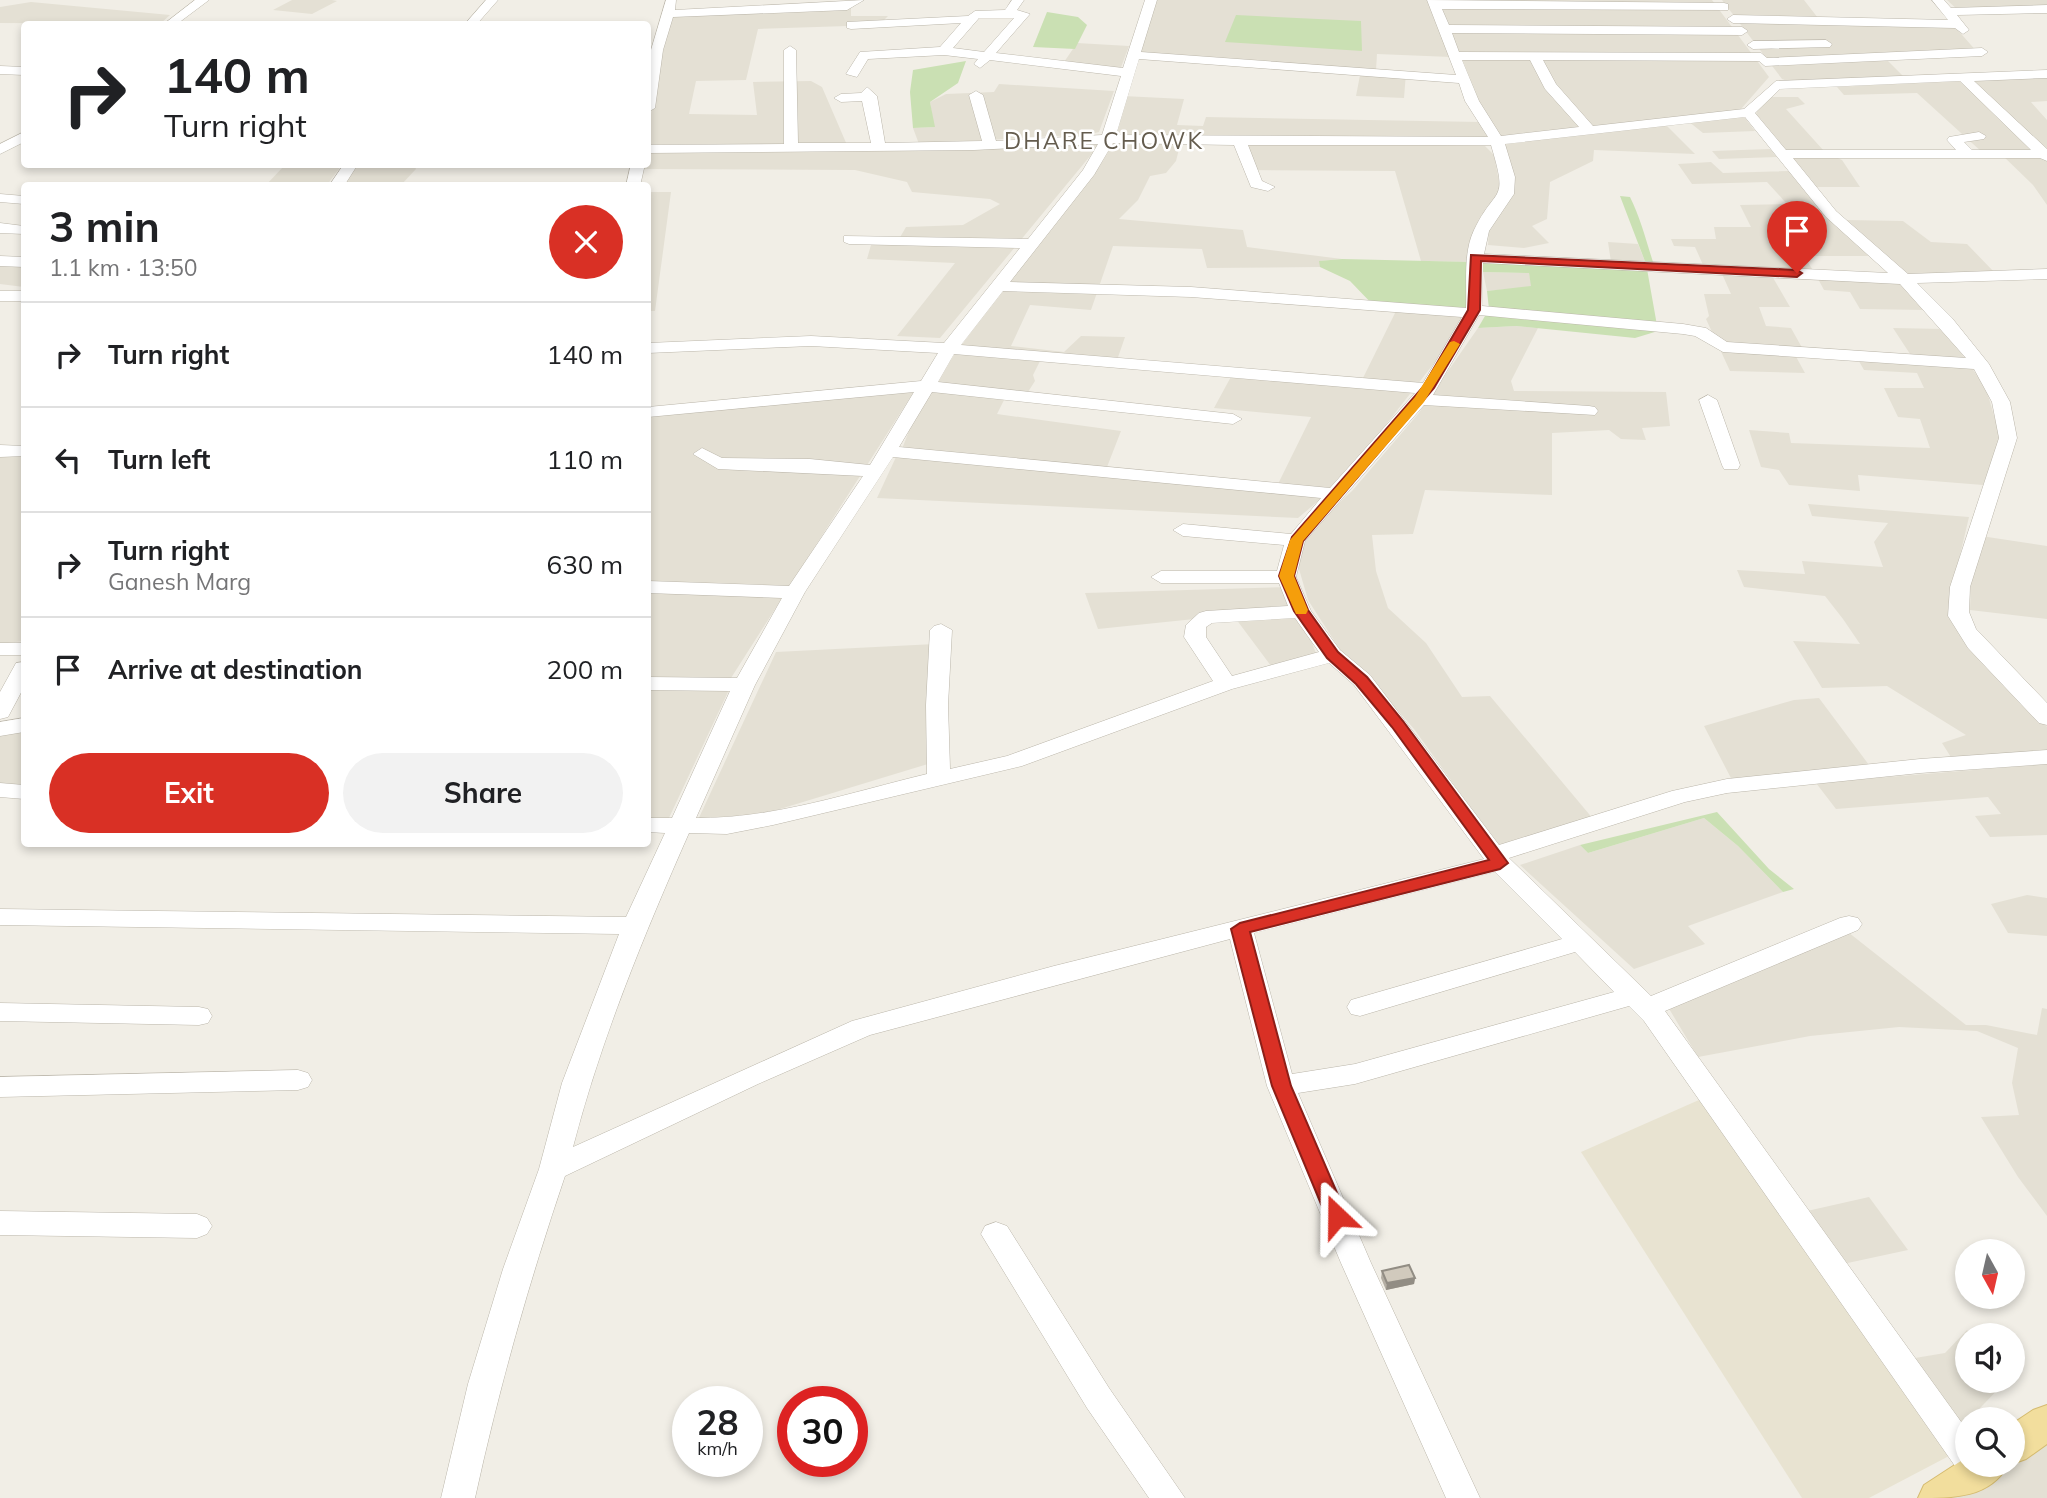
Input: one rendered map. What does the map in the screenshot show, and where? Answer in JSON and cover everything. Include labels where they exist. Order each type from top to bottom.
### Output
[{"type":"main road","points":[[2025,1438],[2047,1422]]},
{"type":"main road","points":[[1939,1498],[1962,1477]]},
{"type":"street","points":[[174,21],[203,0]]},
{"type":"street","points":[[474,21],[492,0]]},
{"type":"street","points":[[651,89],[657,50],[672,0]]},
{"type":"street","points":[[1009,13],[1018,0]]},
{"type":"street","points":[[458,1498],[488,1371],[533,1224],[553,1169],[576,1083],[635,926],[744,685],[795,592],[875,471],[950,347],[1089,173],[1108,139],[1133,71],[1134,55],[1151,0]]},
{"type":"street","points":[[1938,0],[2003,76]]},
{"type":"street","points":[[668,14],[856,2],[850,27],[972,19]]},
{"type":"street","points":[[651,149],[990,145],[1108,139],[1474,143],[1497,141],[1590,131],[1748,113],[1776,85],[1777,78],[1721,3],[1434,3],[1457,56],[1472,101],[1497,141],[1508,177],[1507,194],[1481,231],[1475,258],[1473,312],[1424,394],[1296,540],[1286,576],[1301,611],[1332,655],[1362,680],[1497,859],[1641,1002],[1955,1434]]},
{"type":"street","points":[[1569,3],[1600,56]]},
{"type":"street","points":[[1949,12],[2047,9]]},
{"type":"street","points":[[944,51],[972,19],[981,13],[1024,14],[988,58],[974,69]]},
{"type":"street","points":[[1733,19],[1958,24]]},
{"type":"street","points":[[1445,29],[1742,31]]},
{"type":"street","points":[[1759,55],[1907,43]]},
{"type":"street","points":[[790,50],[791,148]]},
{"type":"street","points":[[852,74],[864,55],[944,51],[988,58],[1133,71]]},
{"type":"street","points":[[1457,56],[1982,52]]},
{"type":"street","points":[[1134,55],[1465,80]]},
{"type":"street","points":[[1534,55],[1550,86],[1590,131]]},
{"type":"street","points":[[0,70],[21,71]]},
{"type":"street","points":[[1164,72],[1187,73]]},
{"type":"street","points":[[1776,85],[2047,74]]},
{"type":"street","points":[[1965,79],[2045,155]]},
{"type":"street","points":[[841,98],[869,93],[879,147]]},
{"type":"street","points":[[976,95],[990,145]]},
{"type":"street","points":[[1748,113],[1831,214],[1904,279],[1980,364],[2001,402],[2008,438],[1959,587],[1957,610],[1964,628],[2027,692],[2047,718]]},
{"type":"street","points":[[1968,155],[1954,139],[1979,136]]},
{"type":"street","points":[[0,150],[21,138]]},
{"type":"street","points":[[1239,140],[1256,184],[1268,187]]},
{"type":"street","points":[[1782,154],[2045,155]]},
{"type":"street","points":[[0,198],[21,200]]},
{"type":"street","points":[[0,228],[21,230]]},
{"type":"street","points":[[849,240],[1032,244]]},
{"type":"street","points":[[1475,258],[1904,279],[2047,274]]},
{"type":"street","points":[[0,261],[21,262]]},
{"type":"street","points":[[999,286],[1191,292],[1473,312],[1683,329],[1700,332],[1723,347],[1980,364]]},
{"type":"street","points":[[0,296],[21,296]]},
{"type":"street","points":[[651,348],[811,341],[950,347],[1589,411]]},
{"type":"street","points":[[651,412],[926,386],[1233,419]]},
{"type":"street","points":[[1708,400],[1731,465]]},
{"type":"street","points":[[0,451],[21,452]]},
{"type":"street","points":[[887,451],[1335,494]]},
{"type":"street","points":[[702,454],[718,463],[810,464],[875,471]]},
{"type":"street","points":[[1183,530],[1296,540]]},
{"type":"street","points":[[1161,577],[1286,576]]},
{"type":"street","points":[[651,587],[795,592]]},
{"type":"street","points":[[1226,684],[1195,636],[1196,625],[1206,617],[1301,611]]},
{"type":"street","points":[[939,779],[936,705],[941,630]]},
{"type":"street","points":[[0,649],[21,649]]},
{"type":"street","points":[[651,825],[727,826],[812,811],[1055,749],[1226,684],[1276,673],[1332,655]]},
{"type":"street","points":[[0,712],[21,674]]},
{"type":"street","points":[[651,682],[744,685]]},
{"type":"street","points":[[0,729],[21,726]]},
{"type":"street","points":[[553,1169],[748,1077],[861,1028],[1497,859],[1680,796],[1716,788],[1920,766],[2047,757]]},
{"type":"street","points":[[0,790],[21,792]]},
{"type":"street","points":[[0,917],[635,926]]},
{"type":"street","points":[[1282,1086],[1355,1074],[1641,1002],[1849,924]]},
{"type":"street","points":[[1240,929],[1282,1086],[1356,1263],[1462,1498]]},
{"type":"street","points":[[1360,1007],[1581,942]]},
{"type":"street","points":[[0,1012],[198,1016]]},
{"type":"street","points":[[0,1087],[298,1080]]},
{"type":"street","points":[[0,1223],[197,1226]]},
{"type":"street","points":[[996,1234],[1098,1398],[1168,1498]]},
{"type":"shaded area","points":[[292,0],[337,1],[312,14],[273,10]]},
{"type":"shaded area","points":[[1156,0],[1429,0],[1451,57],[1377,54],[1376,70],[1406,73],[1404,98],[1356,96],[1361,70],[1136,54]]},
{"type":"shaded area","points":[[1437,0],[1712,0],[1769,77],[1741,109],[1732,112],[1501,137],[1475,102],[1458,59],[1461,56]]},
{"type":"shaded area","points":[[1722,0],[1804,0],[1818,18],[1949,20],[1978,53],[1884,57],[1907,80],[1790,82],[1782,79]]},
{"type":"shaded area","points":[[1947,0],[2047,0],[2047,10],[1961,13]]},
{"type":"shaded area","points":[[31,2],[170,15],[163,21],[0,23],[0,7]]},
{"type":"shaded area","points":[[851,7],[851,16],[888,16],[879,25],[758,29],[746,80],[696,81],[689,114],[757,115],[753,82],[811,81],[822,87],[847,145],[651,144],[652,104],[671,14]]},
{"type":"shaded area","points":[[1077,43],[1129,46],[1120,70],[1062,65]]},
{"type":"shaded area","points":[[2047,76],[2047,101],[2031,102],[2047,120],[2047,205],[2033,185],[2000,153],[1983,153],[1917,93],[1844,95],[1837,87]]},
{"type":"shaded area","points":[[999,84],[1114,91],[1099,132],[919,144],[913,128],[934,127],[930,102],[946,94],[994,92]]},
{"type":"shaded area","points":[[1123,96],[1184,99],[1177,125],[1203,126],[1206,117],[1480,122],[1489,138],[1479,141],[1117,134],[1114,132]]},
{"type":"shaded area","points":[[1769,97],[1798,97],[1805,104],[1786,109],[1824,151],[1842,160],[1860,187],[1816,187],[1756,115],[1757,109]]},
{"type":"shaded area","points":[[1739,116],[1745,118],[1755,131],[1703,133],[1688,121]]},
{"type":"shaded area","points":[[1665,124],[1695,154],[1594,150],[1593,161],[1550,182],[1547,219],[1532,226],[1549,243],[1524,248],[1488,245],[1489,227],[1508,203],[1502,142]]},
{"type":"shaded area","points":[[1076,141],[1100,144],[940,338],[897,336],[955,263],[867,259],[873,238],[899,239],[906,227],[963,225],[1000,204],[990,199],[912,192],[907,182],[855,170],[640,169],[651,168],[651,150],[868,149]]},
{"type":"shaded area","points":[[1113,141],[1181,141],[1176,161],[1166,173],[1150,176],[1138,200],[1119,219],[1243,230],[1247,247],[1342,259],[1320,261],[1320,267],[1207,268],[1202,249],[1113,246],[1091,310],[1030,305],[1011,346],[1064,352],[1081,336],[1125,337],[1115,366],[1041,359],[1033,375],[1035,381],[1026,395],[1007,394],[997,414],[1121,431],[1107,467],[902,449],[915,415],[937,378]]},
{"type":"shaded area","points":[[1238,141],[1485,146],[1494,155],[1501,193],[1471,262],[1421,261],[1395,171],[1246,170]]},
{"type":"shaded area","points":[[1770,149],[1777,157],[1719,159],[1712,151]]},
{"type":"shaded area","points":[[1711,162],[1723,173],[1789,171],[1820,208],[1872,256],[1804,256],[1814,272],[1704,267],[1695,247],[1674,246],[1671,239],[1716,239],[1714,227],[1751,227],[1740,205],[1787,204],[1767,182],[1692,184],[1678,164]]},
{"type":"shaded area","points":[[282,168],[340,168],[329,182],[269,182]]},
{"type":"shaded area","points":[[355,168],[416,169],[404,182],[345,182]]},
{"type":"shaded area","points":[[651,192],[671,192],[655,311],[651,311]]},
{"type":"shaded area","points":[[1846,220],[1903,221],[1931,242],[1967,244],[1995,273],[1904,274]]},
{"type":"shaded area","points":[[1608,242],[1638,244],[1646,264],[1611,262]]},
{"type":"shaded area","points":[[0,258],[21,259],[21,287],[0,284]]},
{"type":"shaded area","points":[[1483,272],[1529,273],[1532,287],[1487,291]]},
{"type":"shaded area","points":[[1722,274],[1772,276],[1790,307],[1759,307],[1766,326],[1791,328],[1805,353],[1794,353],[1805,373],[1730,371],[1706,319],[1709,316],[1704,294],[1731,294]]},
{"type":"shaded area","points":[[1817,277],[1897,280],[1926,310],[1860,309],[1850,292],[1824,290]]},
{"type":"shaded area","points":[[1397,309],[1471,316],[1341,482],[1332,488],[1278,484],[1311,417],[1214,408],[1233,373],[1362,380]]},
{"type":"shaded area","points":[[1478,328],[1538,328],[1511,381],[1514,391],[1666,392],[1670,426],[1642,428],[1646,440],[1621,439],[1609,430],[1552,433],[1552,495],[1425,490],[1413,534],[1372,535],[1376,571],[1388,608],[1426,643],[1462,697],[1490,696],[1594,820],[1499,847],[1414,729],[1363,671],[1344,656],[1308,600],[1299,569],[1299,555],[1307,532],[1352,491],[1418,414]]},
{"type":"shaded area","points":[[1893,328],[1944,329],[1986,388],[2001,440],[1983,485],[1858,475],[1860,491],[1789,485],[1779,470],[1761,467],[1749,430],[1789,433],[1791,443],[1930,448],[1920,419],[1898,417],[1884,388],[1924,388],[1917,373],[1864,370],[1856,356],[1912,357]]},
{"type":"shaded area","points":[[915,390],[731,678],[725,681],[651,679],[651,412]]},
{"type":"shaded area","points":[[0,451],[21,451],[21,641],[0,644]]},
{"type":"shaded area","points":[[896,457],[1323,497],[1298,518],[877,498]]},
{"type":"shaded area","points":[[1808,504],[1969,517],[1948,606],[1952,623],[2021,694],[2047,727],[2047,752],[1954,762],[1942,743],[1966,735],[1887,686],[1822,688],[1793,641],[1860,644],[1843,619],[1825,596],[1744,587],[1737,570],[1805,574],[1802,561],[1883,567],[1874,542],[1888,523],[1812,516]]},
{"type":"shaded area","points":[[1981,536],[2047,546],[2047,619],[1970,610],[1971,577]]},
{"type":"shaded area","points":[[1291,587],[1317,656],[1274,670],[1233,615],[1098,629],[1085,593]]},
{"type":"shaded area","points":[[935,644],[941,760],[747,819],[697,822],[776,652]]},
{"type":"shaded area","points":[[651,686],[726,688],[728,692],[668,820],[651,819]]},
{"type":"shaded area","points":[[1819,698],[1872,769],[1733,782],[1704,726],[1794,700]]},
{"type":"shaded area","points":[[21,727],[21,786],[0,784],[2,730]]},
{"type":"shaded area","points":[[2047,764],[2047,835],[1990,837],[1975,816],[2001,814],[1988,797],[1836,809],[1816,783]]},
{"type":"shaded area","points":[[1704,818],[1738,846],[1783,892],[1688,926],[1705,944],[1634,969],[1520,865],[1580,845],[1588,853]]},
{"type":"shaded area","points":[[2027,895],[2047,898],[2047,936],[2008,933],[1991,904]]},
{"type":"shaded area","points":[[1839,925],[1966,1025],[1986,1025],[2037,1035],[2042,1008],[2047,1009],[2047,1216],[2018,1177],[1981,1117],[2019,1115],[2012,1083],[2018,1048],[1977,1031],[1899,1027],[1810,1036],[1698,1057],[1665,1002]]},
{"type":"shaded area","points":[[1708,1096],[1949,1456],[1869,1498],[1802,1498],[1581,1152]]},
{"type":"shaded area","points":[[1869,1197],[1908,1250],[1843,1264],[1807,1211]]},
{"type":"shaded area","points":[[1955,1343],[1955,1393],[1994,1393],[1981,1407],[1955,1407],[1955,1423],[1915,1358],[1945,1353]]},
{"type":"shaded area","points":[[2047,1428],[2047,1498],[1948,1498],[1978,1477],[2025,1477],[2025,1444]]},
{"type":"green space","points":[[1047,12],[1078,17],[1087,25],[1075,49],[1033,47]]},
{"type":"green space","points":[[1236,15],[1361,21],[1362,51],[1225,42]]},
{"type":"green space","points":[[966,61],[958,83],[930,102],[935,127],[913,128],[910,92],[913,70]]},
{"type":"green space","points":[[1620,196],[1630,197],[1654,265],[1646,264]]},
{"type":"green space","points":[[1342,259],[1471,262],[1471,316],[1375,307],[1350,281],[1320,267],[1319,261]]},
{"type":"green space","points":[[1483,261],[1647,269],[1658,331],[1635,338],[1516,326],[1478,328],[1489,309],[1487,291],[1531,286],[1529,273],[1483,272]]},
{"type":"green space","points":[[1717,812],[1769,869],[1794,889],[1783,892],[1738,846],[1704,818],[1588,853],[1580,845]]},
{"type":"building","points":[[1409,1265],[1415,1278],[1387,1283],[1382,1271]]},
{"type":"slow traffic","points":[[1301,610],[1286,576],[1296,540],[1420,399],[1454,344]]},
{"type":"district","name":"DHARE CHOWK","points":[[1104,140]]},
{"type":"route","points":[[1337,1216],[1282,1086],[1240,929],[1500,863],[1397,724],[1362,680],[1332,655],[1301,611],[1286,576],[1296,540],[1384,442],[1428,388],[1474,310],[1475,258],[1797,273]]}]
